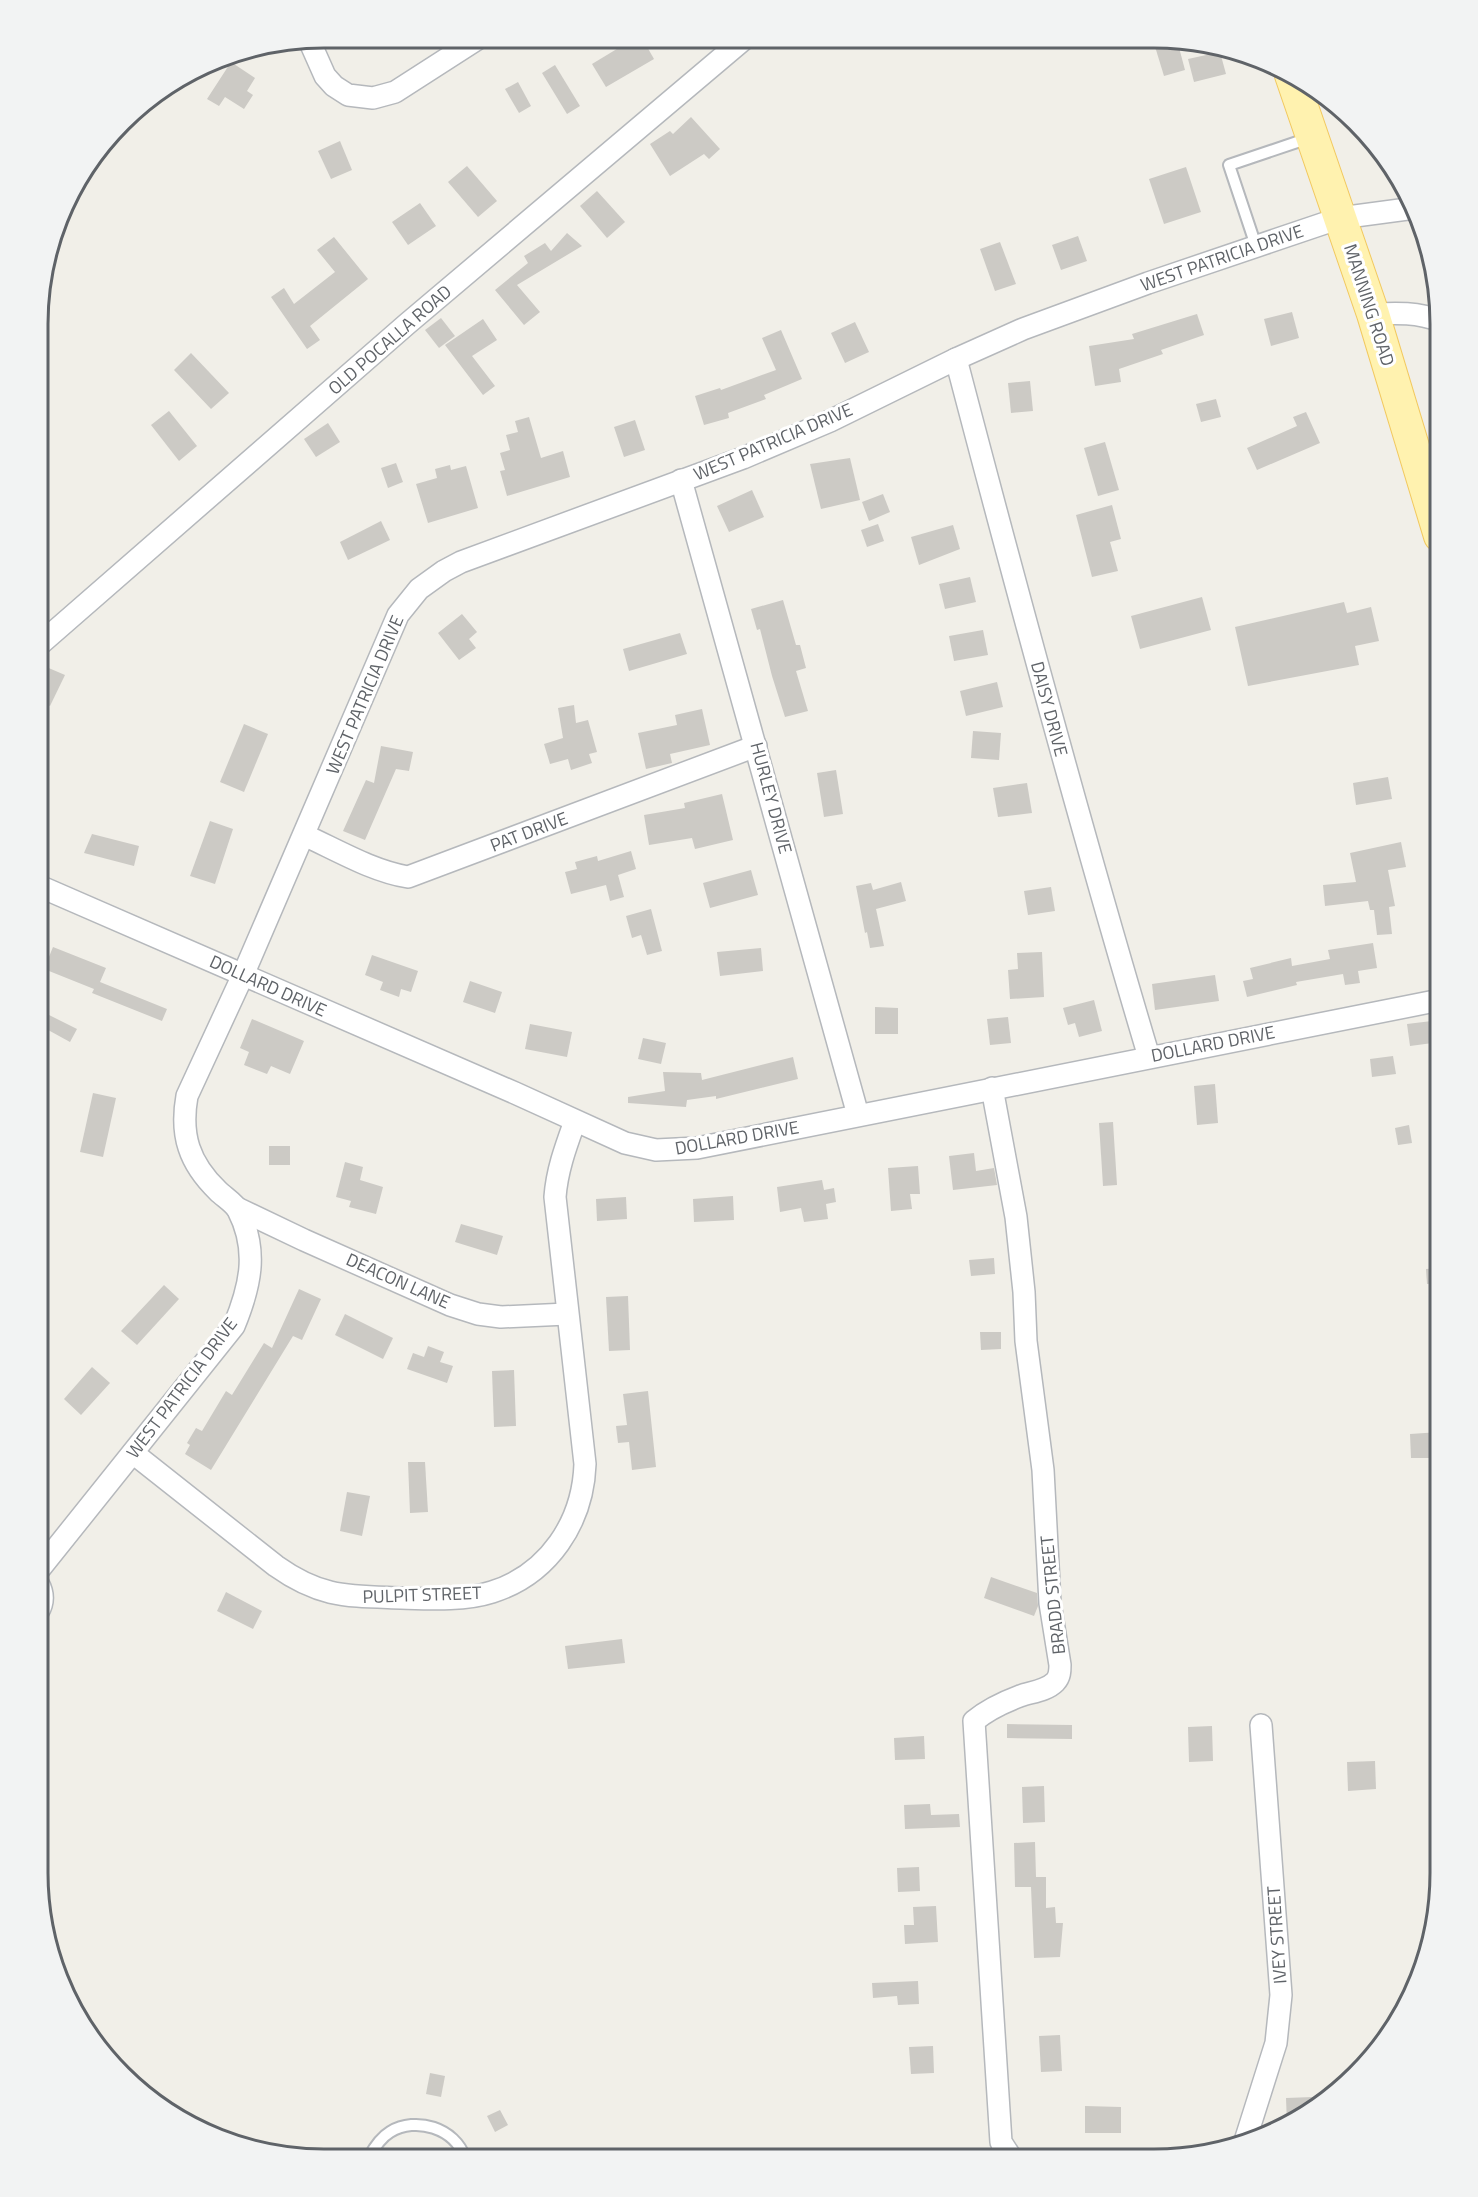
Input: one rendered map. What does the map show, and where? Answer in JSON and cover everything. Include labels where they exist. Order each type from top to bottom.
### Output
[{"type":"main road","name":"MANNING ROAD","points":[[1295,87],[1373,314],[1430,503]]},
{"type":"street","points":[[313,49],[324,76],[334,86],[348,95],[373,98],[395,92],[463,48]]},
{"type":"street","name":"OLD POCALLA ROAD","points":[[48,637],[416,316],[733,48]]},
{"type":"street","name":"WEST PATRICIA DRIVE","points":[[48,1559],[234,1326],[246,1295],[250,1278],[251,1256],[245,1230],[237,1208],[202,1173],[191,1155],[185,1136],[183,1116],[187,1096],[304,835],[386,639],[405,604],[419,589],[461,562],[743,458],[830,421],[956,358],[1023,329],[1148,283],[1340,218],[1404,209]]},
{"type":"street","points":[[1373,314],[1408,313],[1430,317]]},
{"type":"street","name":"DAISY DRIVE","points":[[956,358],[1004,545],[1086,843],[1149,1057]]},
{"type":"street","name":"HURLEY DRIVE","points":[[681,480],[858,1115]]},
{"type":"street","name":"PAT DRIVE","points":[[304,835],[378,869],[408,877],[756,746]]},
{"type":"street","name":"DOLLARD DRIVE","points":[[48,890],[625,1143],[656,1150],[697,1148],[1430,1002]]},
{"type":"street","name":"BRADD STREET","points":[[992,1088],[1016,1217],[1024,1292],[1026,1341],[1043,1470],[1050,1603],[1060,1665],[1060,1674],[1050,1685],[982,1714],[974,1721],[1001,2142],[1005,2149]]},
{"type":"street","name":"PULPIT STREET","points":[[133,1453],[292,1578],[319,1590],[345,1596],[466,1597],[491,1593],[513,1584],[547,1559],[562,1540],[581,1499],[585,1464],[555,1197],[560,1164],[575,1121]]},
{"type":"street","name":"DEACON LANE","points":[[237,1208],[419,1291],[478,1314],[501,1317],[567,1314]]},
{"type":"street","name":"IVEY STREET","points":[[1248,2132],[1276,2043],[1281,1995],[1261,1725]]},
{"type":"lane","points":[[1256,246],[1229,165],[1312,137]]},
{"type":"lane","points":[[374,2149],[389,2132],[405,2126],[422,2124],[439,2129],[453,2138],[460,2149]]},
{"type":"building","points":[[618,48],[648,48],[654,59],[606,87],[592,64]]},
{"type":"building","points":[[1155,48],[1180,49],[1185,70],[1164,76]]},
{"type":"building","points":[[1212,54],[1221,56],[1226,74],[1194,82],[1188,59]]},
{"type":"building","points":[[234,64],[255,78],[247,91],[253,95],[244,109],[225,97],[219,106],[207,99],[229,66]]},
{"type":"building","points":[[555,65],[580,106],[567,114],[542,73]]},
{"type":"building","points":[[518,82],[531,106],[519,113],[505,89]]},
{"type":"building","points":[[691,117],[720,149],[709,159],[704,154],[670,176],[650,144],[670,131],[673,134]]},
{"type":"building","points":[[340,141],[352,170],[331,179],[318,151]]},
{"type":"building","points":[[467,166],[497,201],[478,217],[448,182]]},
{"type":"building","points":[[1186,167],[1201,212],[1164,224],[1149,179]]},
{"type":"building","points":[[597,191],[625,222],[607,238],[580,206]]},
{"type":"building","points":[[420,203],[436,226],[408,245],[392,222]]},
{"type":"building","points":[[567,233],[582,246],[517,285],[540,312],[524,325],[495,290],[528,263],[524,256],[545,243],[551,251]]},
{"type":"building","points":[[1078,236],[1087,261],[1061,270],[1052,245]]},
{"type":"building","points":[[334,237],[368,279],[310,326],[320,340],[307,349],[271,297],[284,288],[294,304],[335,272],[317,250]]},
{"type":"building","points":[[1000,242],[1016,284],[995,291],[980,249]]},
{"type":"building","points":[[1292,312],[1299,338],[1271,346],[1264,319]]},
{"type":"building","points":[[1197,314],[1204,335],[1161,350],[1163,354],[1119,369],[1121,382],[1095,386],[1089,346],[1134,339],[1132,334]]},
{"type":"building","points":[[441,318],[455,336],[439,348],[425,330]]},
{"type":"building","points":[[483,319],[497,340],[472,356],[495,386],[483,395],[445,345]]},
{"type":"building","points":[[855,322],[869,352],[845,363],[831,333]]},
{"type":"building","points":[[781,330],[802,379],[764,395],[766,399],[728,413],[729,418],[704,425],[695,396],[720,388],[721,390],[776,370],[762,338]]},
{"type":"building","points":[[191,353],[229,393],[211,409],[174,370]]},
{"type":"building","points":[[1030,381],[1033,411],[1011,413],[1008,383]]},
{"type":"building","points":[[1216,399],[1221,417],[1201,422],[1196,404]]},
{"type":"building","points":[[169,411],[197,446],[179,461],[151,425]]},
{"type":"building","points":[[1306,412],[1320,443],[1257,470],[1247,448],[1297,426],[1293,417]]},
{"type":"building","points":[[529,417],[541,458],[563,451],[570,477],[507,496],[500,471],[505,470],[500,453],[510,450],[506,435],[518,432],[515,421]]},
{"type":"building","points":[[635,420],[645,450],[624,457],[614,427]]},
{"type":"building","points":[[328,423],[340,442],[316,457],[304,439]]},
{"type":"building","points":[[1105,442],[1119,490],[1098,496],[1084,448]]},
{"type":"building","points":[[850,458],[860,500],[821,509],[810,464]]},
{"type":"building","points":[[396,463],[403,482],[388,488],[381,468]]},
{"type":"building","points":[[450,465],[451,470],[466,466],[478,508],[428,523],[416,484],[437,478],[435,469]]},
{"type":"building","points":[[752,490],[764,517],[729,532],[717,506]]},
{"type":"building","points":[[883,494],[890,512],[869,521],[862,502]]},
{"type":"building","points":[[1112,505],[1121,539],[1110,542],[1118,571],[1092,577],[1076,515]]},
{"type":"building","points":[[381,521],[390,540],[348,560],[340,542]]},
{"type":"building","points":[[878,524],[884,541],[867,547],[861,530]]},
{"type":"building","points":[[953,525],[960,549],[919,565],[911,537]]},
{"type":"building","points":[[970,577],[976,602],[945,609],[939,584]]},
{"type":"building","points":[[1202,597],[1211,630],[1140,649],[1131,616]]},
{"type":"building","points":[[783,600],[796,645],[800,645],[806,668],[796,671],[808,711],[785,717],[760,629],[757,630],[751,609]]},
{"type":"building","points":[[1344,602],[1347,613],[1371,607],[1379,641],[1355,646],[1359,665],[1248,686],[1235,627]]},
{"type":"building","points":[[462,614],[477,632],[469,639],[476,648],[459,660],[438,633]]},
{"type":"building","points":[[983,630],[988,655],[954,661],[949,636]]},
{"type":"building","points":[[680,633],[687,654],[629,671],[623,649]]},
{"type":"building","points":[[48,668],[65,675],[50,706],[48,705]]},
{"type":"building","points":[[997,682],[1003,707],[966,716],[960,691]]},
{"type":"building","points":[[574,705],[576,723],[588,720],[597,752],[589,754],[592,763],[571,770],[568,759],[550,764],[544,744],[563,738],[558,708]]},
{"type":"building","points":[[702,709],[710,745],[670,754],[672,763],[646,769],[638,733],[677,725],[675,715]]},
{"type":"building","points":[[244,724],[268,734],[244,792],[220,782]]},
{"type":"building","points":[[973,731],[1001,733],[999,760],[971,758]]},
{"type":"building","points":[[381,746],[413,752],[409,771],[396,769],[365,840],[343,831],[366,780],[374,783]]},
{"type":"building","points":[[836,770],[843,814],[824,817],[817,773]]},
{"type":"building","points":[[1388,777],[1392,799],[1356,805],[1353,783]]},
{"type":"building","points":[[1027,783],[1032,813],[998,817],[993,788]]},
{"type":"building","points":[[722,794],[733,840],[695,849],[692,838],[649,845],[644,815],[685,808],[684,803]]},
{"type":"building","points":[[210,821],[233,829],[215,884],[190,876]]},
{"type":"building","points":[[92,834],[139,846],[134,866],[84,853]]},
{"type":"building","points":[[1401,842],[1406,867],[1388,870],[1395,906],[1389,907],[1392,934],[1377,935],[1374,910],[1370,910],[1368,901],[1325,906],[1323,885],[1356,882],[1350,853]]},
{"type":"building","points":[[631,851],[636,869],[618,875],[624,897],[610,901],[606,885],[571,894],[565,872],[577,869],[575,862],[597,856],[598,861]]},
{"type":"building","points":[[751,870],[758,895],[710,908],[703,883]]},
{"type":"building","points":[[901,882],[906,901],[876,909],[884,946],[870,948],[856,886],[871,883],[873,890]]},
{"type":"building","points":[[1051,887],[1055,911],[1028,915],[1024,891]]},
{"type":"building","points":[[651,909],[662,951],[647,955],[641,935],[632,938],[626,916]]},
{"type":"building","points":[[1373,943],[1377,968],[1358,971],[1360,983],[1345,985],[1343,974],[1296,982],[1297,985],[1247,997],[1243,981],[1253,979],[1250,968],[1291,958],[1292,966],[1330,959],[1328,950]]},
{"type":"building","points":[[53,947],[106,968],[100,982],[167,1009],[162,1021],[92,993],[94,989],[48,971],[48,959]]},
{"type":"building","points":[[761,948],[763,971],[720,976],[717,952]]},
{"type":"building","points":[[1042,952],[1044,997],[1010,999],[1008,970],[1018,969],[1017,953]]},
{"type":"building","points":[[372,955],[418,971],[411,992],[401,989],[399,997],[380,990],[383,982],[365,975]]},
{"type":"building","points":[[1215,975],[1219,1001],[1155,1010],[1152,984]]},
{"type":"building","points":[[470,981],[502,992],[495,1013],[463,1002]]},
{"type":"building","points":[[1094,1000],[1102,1031],[1079,1037],[1075,1023],[1068,1025],[1063,1008]]},
{"type":"building","points":[[875,1007],[898,1008],[898,1034],[875,1034]]},
{"type":"building","points":[[48,1014],[77,1029],[70,1042],[48,1030]]},
{"type":"building","points":[[1008,1017],[1011,1043],[990,1045],[987,1019]]},
{"type":"building","points":[[252,1019],[304,1041],[290,1074],[271,1066],[267,1074],[244,1065],[249,1052],[240,1048]]},
{"type":"building","points":[[1430,1021],[1430,1043],[1410,1046],[1407,1024]]},
{"type":"building","points":[[530,1024],[572,1032],[567,1057],[525,1049]]},
{"type":"building","points":[[643,1038],[666,1043],[661,1064],[638,1059]]},
{"type":"building","points":[[1393,1056],[1396,1074],[1372,1077],[1370,1059]]},
{"type":"building","points":[[793,1057],[798,1079],[716,1099],[716,1096],[687,1100],[686,1107],[628,1103],[628,1097],[665,1091],[663,1072],[701,1073],[702,1080]]},
{"type":"building","points":[[1215,1084],[1218,1123],[1197,1125],[1194,1086]]},
{"type":"building","points":[[93,1093],[116,1098],[103,1157],[80,1152]]},
{"type":"building","points":[[1113,1122],[1117,1185],[1103,1186],[1099,1123]]},
{"type":"building","points":[[1409,1125],[1412,1143],[1398,1145],[1395,1128]]},
{"type":"building","points":[[269,1146],[290,1146],[290,1165],[269,1165]]},
{"type":"building","points":[[974,1153],[976,1171],[994,1168],[997,1185],[953,1190],[949,1156]]},
{"type":"building","points":[[345,1162],[363,1167],[360,1180],[383,1187],[376,1214],[349,1207],[351,1201],[336,1197]]},
{"type":"building","points":[[918,1166],[920,1194],[910,1194],[912,1209],[891,1211],[888,1168]]},
{"type":"building","points":[[822,1180],[824,1190],[834,1188],[836,1202],[826,1204],[828,1219],[804,1222],[801,1208],[780,1212],[777,1187]]},
{"type":"building","points":[[733,1196],[734,1220],[694,1222],[693,1199]]},
{"type":"building","points":[[626,1197],[627,1219],[597,1221],[596,1199]]},
{"type":"building","points":[[461,1224],[503,1236],[497,1255],[455,1242]]},
{"type":"building","points":[[994,1258],[995,1274],[971,1276],[969,1260]]},
{"type":"building","points":[[1426,1269],[1430,1269],[1430,1284],[1427,1284]]},
{"type":"building","points":[[164,1285],[179,1299],[137,1345],[121,1331]]},
{"type":"building","points":[[299,1289],[321,1299],[302,1340],[293,1336],[211,1470],[185,1454],[190,1445],[187,1443],[196,1428],[202,1431],[226,1391],[232,1395],[264,1343],[272,1348]]},
{"type":"building","points":[[628,1296],[630,1350],[609,1351],[606,1297]]},
{"type":"building","points":[[345,1314],[393,1338],[383,1359],[335,1335]]},
{"type":"building","points":[[980,1332],[1001,1332],[1001,1349],[981,1350]]},
{"type":"building","points":[[428,1346],[444,1352],[440,1362],[453,1366],[447,1383],[407,1369],[413,1353],[424,1357]]},
{"type":"building","points":[[92,1367],[110,1383],[81,1415],[64,1399]]},
{"type":"building","points":[[514,1370],[516,1426],[494,1427],[492,1371]]},
{"type":"building","points":[[648,1391],[656,1467],[632,1470],[629,1442],[618,1443],[616,1426],[627,1425],[623,1394]]},
{"type":"building","points":[[1430,1433],[1430,1458],[1411,1458],[1410,1434]]},
{"type":"building","points":[[408,1462],[425,1462],[428,1512],[410,1513]]},
{"type":"building","points":[[347,1492],[370,1496],[362,1536],[340,1531]]},
{"type":"building","points":[[991,1577],[1037,1593],[1038,1606],[1034,1616],[984,1598]]},
{"type":"building","points":[[226,1592],[262,1611],[253,1629],[217,1611]]},
{"type":"building","points":[[622,1639],[625,1663],[568,1669],[565,1646]]},
{"type":"building","points":[[1007,1724],[1072,1725],[1072,1739],[1007,1738]]},
{"type":"building","points":[[1212,1726],[1213,1761],[1189,1762],[1188,1727]]},
{"type":"building","points":[[924,1736],[925,1759],[895,1760],[894,1738]]},
{"type":"building","points":[[1375,1761],[1376,1789],[1348,1791],[1347,1762]]},
{"type":"building","points":[[1044,1786],[1045,1822],[1023,1823],[1022,1787]]},
{"type":"building","points":[[930,1804],[931,1815],[959,1814],[960,1827],[905,1829],[904,1805]]},
{"type":"building","points":[[1035,1842],[1036,1877],[1046,1877],[1046,1908],[1055,1907],[1056,1923],[1063,1923],[1060,1957],[1034,1958],[1031,1887],[1015,1887],[1014,1843]]},
{"type":"building","points":[[919,1867],[920,1891],[898,1892],[897,1868]]},
{"type":"building","points":[[936,1906],[938,1942],[905,1944],[904,1925],[914,1925],[913,1907]]},
{"type":"building","points":[[918,1981],[919,2004],[898,2005],[897,1996],[873,1998],[872,1983]]},
{"type":"building","points":[[1060,2035],[1062,2071],[1041,2072],[1039,2036]]},
{"type":"building","points":[[933,2046],[934,2073],[911,2074],[909,2047]]},
{"type":"building","points":[[430,2073],[445,2076],[441,2097],[426,2094]]},
{"type":"building","points":[[1313,2097],[1313,2098],[1287,2115],[1286,2098]]},
{"type":"building","points":[[1085,2106],[1121,2107],[1121,2133],[1085,2133]]},
{"type":"building","points":[[500,2110],[508,2125],[495,2132],[487,2116]]}]
